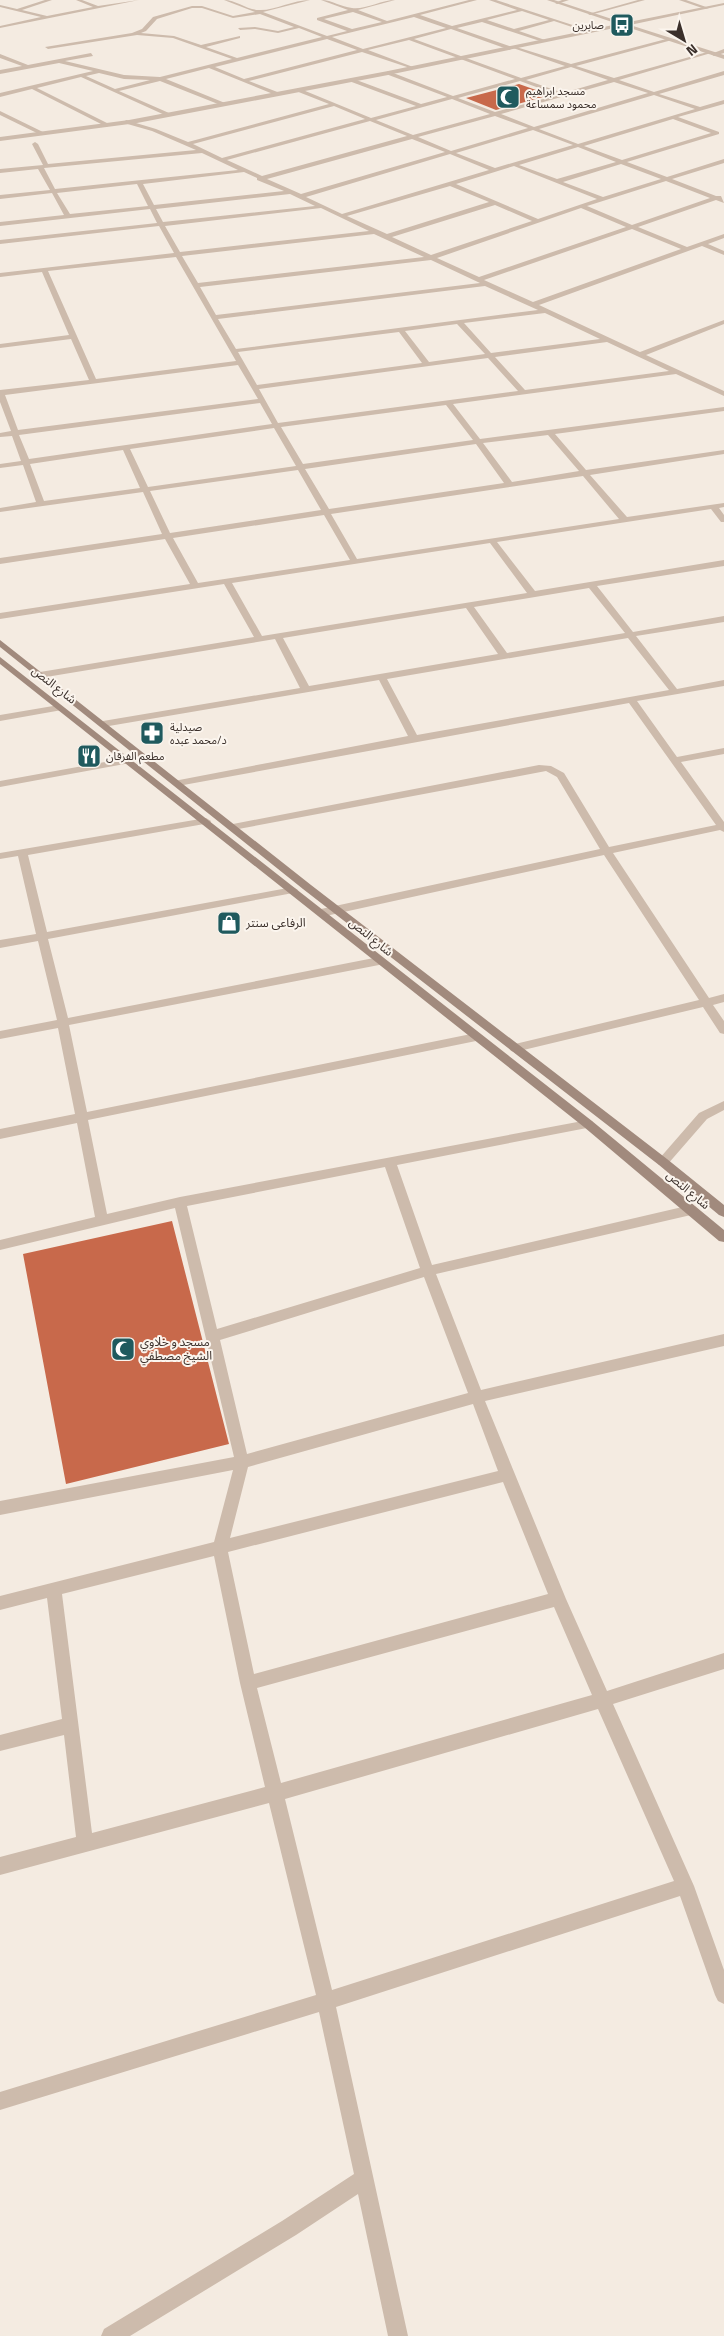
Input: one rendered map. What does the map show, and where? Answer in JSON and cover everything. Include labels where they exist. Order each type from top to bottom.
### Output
[{"type":"main road","name":"شارع النص","points":[[0,643],[336,909],[663,1162],[724,1212]]},
{"type":"main road","name":"شارع النص","points":[[0,660],[293,890],[379,961],[588,1124],[724,1236]]},
{"type":"street","points":[[0,13],[14,11],[50,0]]},
{"type":"street","points":[[78,0],[99,8]]},
{"type":"street","points":[[0,28],[137,0]]},
{"type":"street","points":[[226,0],[411,68]]},
{"type":"street","points":[[134,34],[144,30],[155,18],[192,7],[202,7],[233,17],[258,13],[308,0]]},
{"type":"street","points":[[323,0],[387,22]]},
{"type":"street","points":[[352,31],[319,19],[393,0]]},
{"type":"street","points":[[116,90],[475,0]]},
{"type":"street","points":[[492,0],[588,32]]},
{"type":"street","points":[[549,0],[724,57]]},
{"type":"street","points":[[557,3],[567,0]]},
{"type":"street","points":[[590,14],[643,0]]},
{"type":"street","points":[[682,0],[708,8]]},
{"type":"street","points":[[0,138],[107,126],[388,73],[724,4]]},
{"type":"street","points":[[0,6],[14,11],[50,18]]},
{"type":"street","points":[[245,80],[522,10]]},
{"type":"street","points":[[414,15],[700,109]]},
{"type":"street","points":[[482,20],[543,41]]},
{"type":"street","points":[[514,31],[554,20]]},
{"type":"street","points":[[240,30],[255,28],[278,32],[299,27]]},
{"type":"street","points":[[48,47],[134,34],[174,37],[238,60]]},
{"type":"street","points":[[200,47],[238,37]]},
{"type":"street","points":[[410,39],[563,95]]},
{"type":"street","points":[[220,160],[670,39]]},
{"type":"street","points":[[259,179],[724,51]]},
{"type":"street","points":[[0,72],[90,55]]},
{"type":"street","points":[[0,56],[28,67]]},
{"type":"street","points":[[61,62],[130,78],[161,79],[222,104]]},
{"type":"street","points":[[211,67],[278,94]]},
{"type":"street","points":[[0,95],[100,72]]},
{"type":"street","points":[[388,73],[722,198]]},
{"type":"street","points":[[298,197],[724,73]]},
{"type":"street","points":[[82,76],[167,114]]},
{"type":"street","points":[[351,80],[420,106]]},
{"type":"street","points":[[32,87],[107,126]]},
{"type":"street","points":[[298,90],[496,171]]},
{"type":"street","points":[[340,216],[724,102]]},
{"type":"street","points":[[188,144],[333,105]]},
{"type":"street","points":[[128,122],[201,108]]},
{"type":"street","points":[[0,113],[43,134]]},
{"type":"street","points":[[672,117],[724,136]]},
{"type":"street","points":[[128,122],[160,132],[188,144],[259,179],[724,394]]},
{"type":"street","points":[[558,182],[716,133]]},
{"type":"street","points":[[35,144],[53,191],[68,217]]},
{"type":"street","points":[[0,171],[201,151]]},
{"type":"street","points":[[197,285],[429,258],[538,220],[724,161]]},
{"type":"street","points":[[515,165],[602,200]]},
{"type":"street","points":[[0,197],[243,171]]},
{"type":"street","points":[[139,182],[161,225],[329,513],[355,562]]},
{"type":"street","points":[[451,184],[538,220]]},
{"type":"street","points":[[0,224],[289,192]]},
{"type":"street","points":[[477,280],[722,198]]},
{"type":"street","points":[[385,237],[494,203]]},
{"type":"street","points":[[581,206],[686,249]]},
{"type":"street","points":[[0,242],[320,207]]},
{"type":"street","points":[[0,275],[374,232]]},
{"type":"street","points":[[532,305],[724,236]]},
{"type":"street","points":[[702,244],[724,253]]},
{"type":"street","points":[[44,270],[93,381]]},
{"type":"street","points":[[215,316],[486,284]]},
{"type":"street","points":[[233,351],[545,311]]},
{"type":"street","points":[[459,322],[523,392]]},
{"type":"street","points":[[639,355],[724,322]]},
{"type":"street","points":[[402,330],[427,364]]},
{"type":"street","points":[[0,346],[72,337]]},
{"type":"street","points":[[256,387],[606,340]]},
{"type":"street","points":[[41,504],[17,433],[0,393],[240,363]]},
{"type":"street","points":[[0,466],[277,425],[676,372]]},
{"type":"street","points":[[0,435],[262,401]]},
{"type":"street","points":[[449,403],[510,485]]},
{"type":"street","points":[[0,510],[724,409]]},
{"type":"street","points":[[550,433],[625,520]]},
{"type":"street","points":[[125,447],[167,535],[195,586]]},
{"type":"street","points":[[0,561],[167,535],[329,513],[724,452]]},
{"type":"street","points":[[0,616],[724,505]]},
{"type":"street","points":[[713,506],[724,520]]},
{"type":"street","points":[[492,540],[532,594]]},
{"type":"street","points":[[40,675],[724,563]]},
{"type":"street","points":[[226,582],[259,638]]},
{"type":"street","points":[[591,584],[675,692]]},
{"type":"street","points":[[468,604],[504,656]]},
{"type":"street","points":[[103,724],[724,619]]},
{"type":"street","points":[[277,635],[306,690]]},
{"type":"street","points":[[382,677],[414,738]]},
{"type":"street","points":[[178,783],[414,738],[724,683]]},
{"type":"street","points":[[321,913],[723,827],[631,699]]},
{"type":"street","points":[[0,718],[59,708]]},
{"type":"street","points":[[674,760],[724,751]]},
{"type":"street","points":[[0,784],[127,761]]},
{"type":"street","points":[[233,826],[539,768],[548,768],[561,774],[607,852],[724,1030]]},
{"type":"street","points":[[0,856],[206,821]]},
{"type":"street","points":[[22,852],[63,1023],[102,1220]]},
{"type":"street","points":[[0,944],[293,890]]},
{"type":"street","points":[[0,1035],[379,961]]},
{"type":"street","points":[[515,1048],[724,998]]},
{"type":"street","points":[[0,1134],[476,1037]]},
{"type":"street","points":[[663,1162],[703,1116],[724,1105]]},
{"type":"street","points":[[0,1245],[180,1202],[588,1124]]},
{"type":"street","points":[[390,1163],[428,1271],[507,1475],[558,1599],[685,1886],[724,1995]]},
{"type":"street","points":[[180,1202],[242,1462],[220,1549],[248,1683],[277,1793],[326,2001],[398,2336]]},
{"type":"street","points":[[213,1336],[428,1271],[691,1210]]},
{"type":"street","points":[[0,1508],[242,1462],[477,1397],[724,1340]]},
{"type":"street","points":[[0,1603],[507,1475]]},
{"type":"street","points":[[54,1590],[85,1843]]},
{"type":"street","points":[[248,1683],[558,1599]]},
{"type":"street","points":[[0,1866],[277,1793],[604,1701],[724,1661]]},
{"type":"street","points":[[0,1743],[70,1725]]},
{"type":"street","points":[[0,2101],[326,2001],[685,1886]]},
{"type":"street","points":[[111,2336],[289,2228],[364,2178]]},
{"type":"building","name":"مسجد ابراهيم محمود سمساعة","points":[[519,84],[550,95],[496,110],[466,98]]},
{"type":"building","name":"مسجد و خلاوي الشيخ مصطفي","points":[[172,1221],[229,1444],[66,1484],[23,1254]]},
{"type":"place","name":"صابرين","points":[[622,25]]},
{"type":"place","name":"مسجد ابراهيم محمود سمساعة","points":[[508,97]]},
{"type":"place","name":"صيدلية د/محمد عبده","points":[[152,733]]},
{"type":"place","name":"مطعم الفرقان","points":[[89,756]]},
{"type":"place","name":"الرفاعى سنتر","points":[[229,923]]},
{"type":"place","name":"مسجد و خلاوي الشيخ مصطفي","points":[[123,1349]]}]
